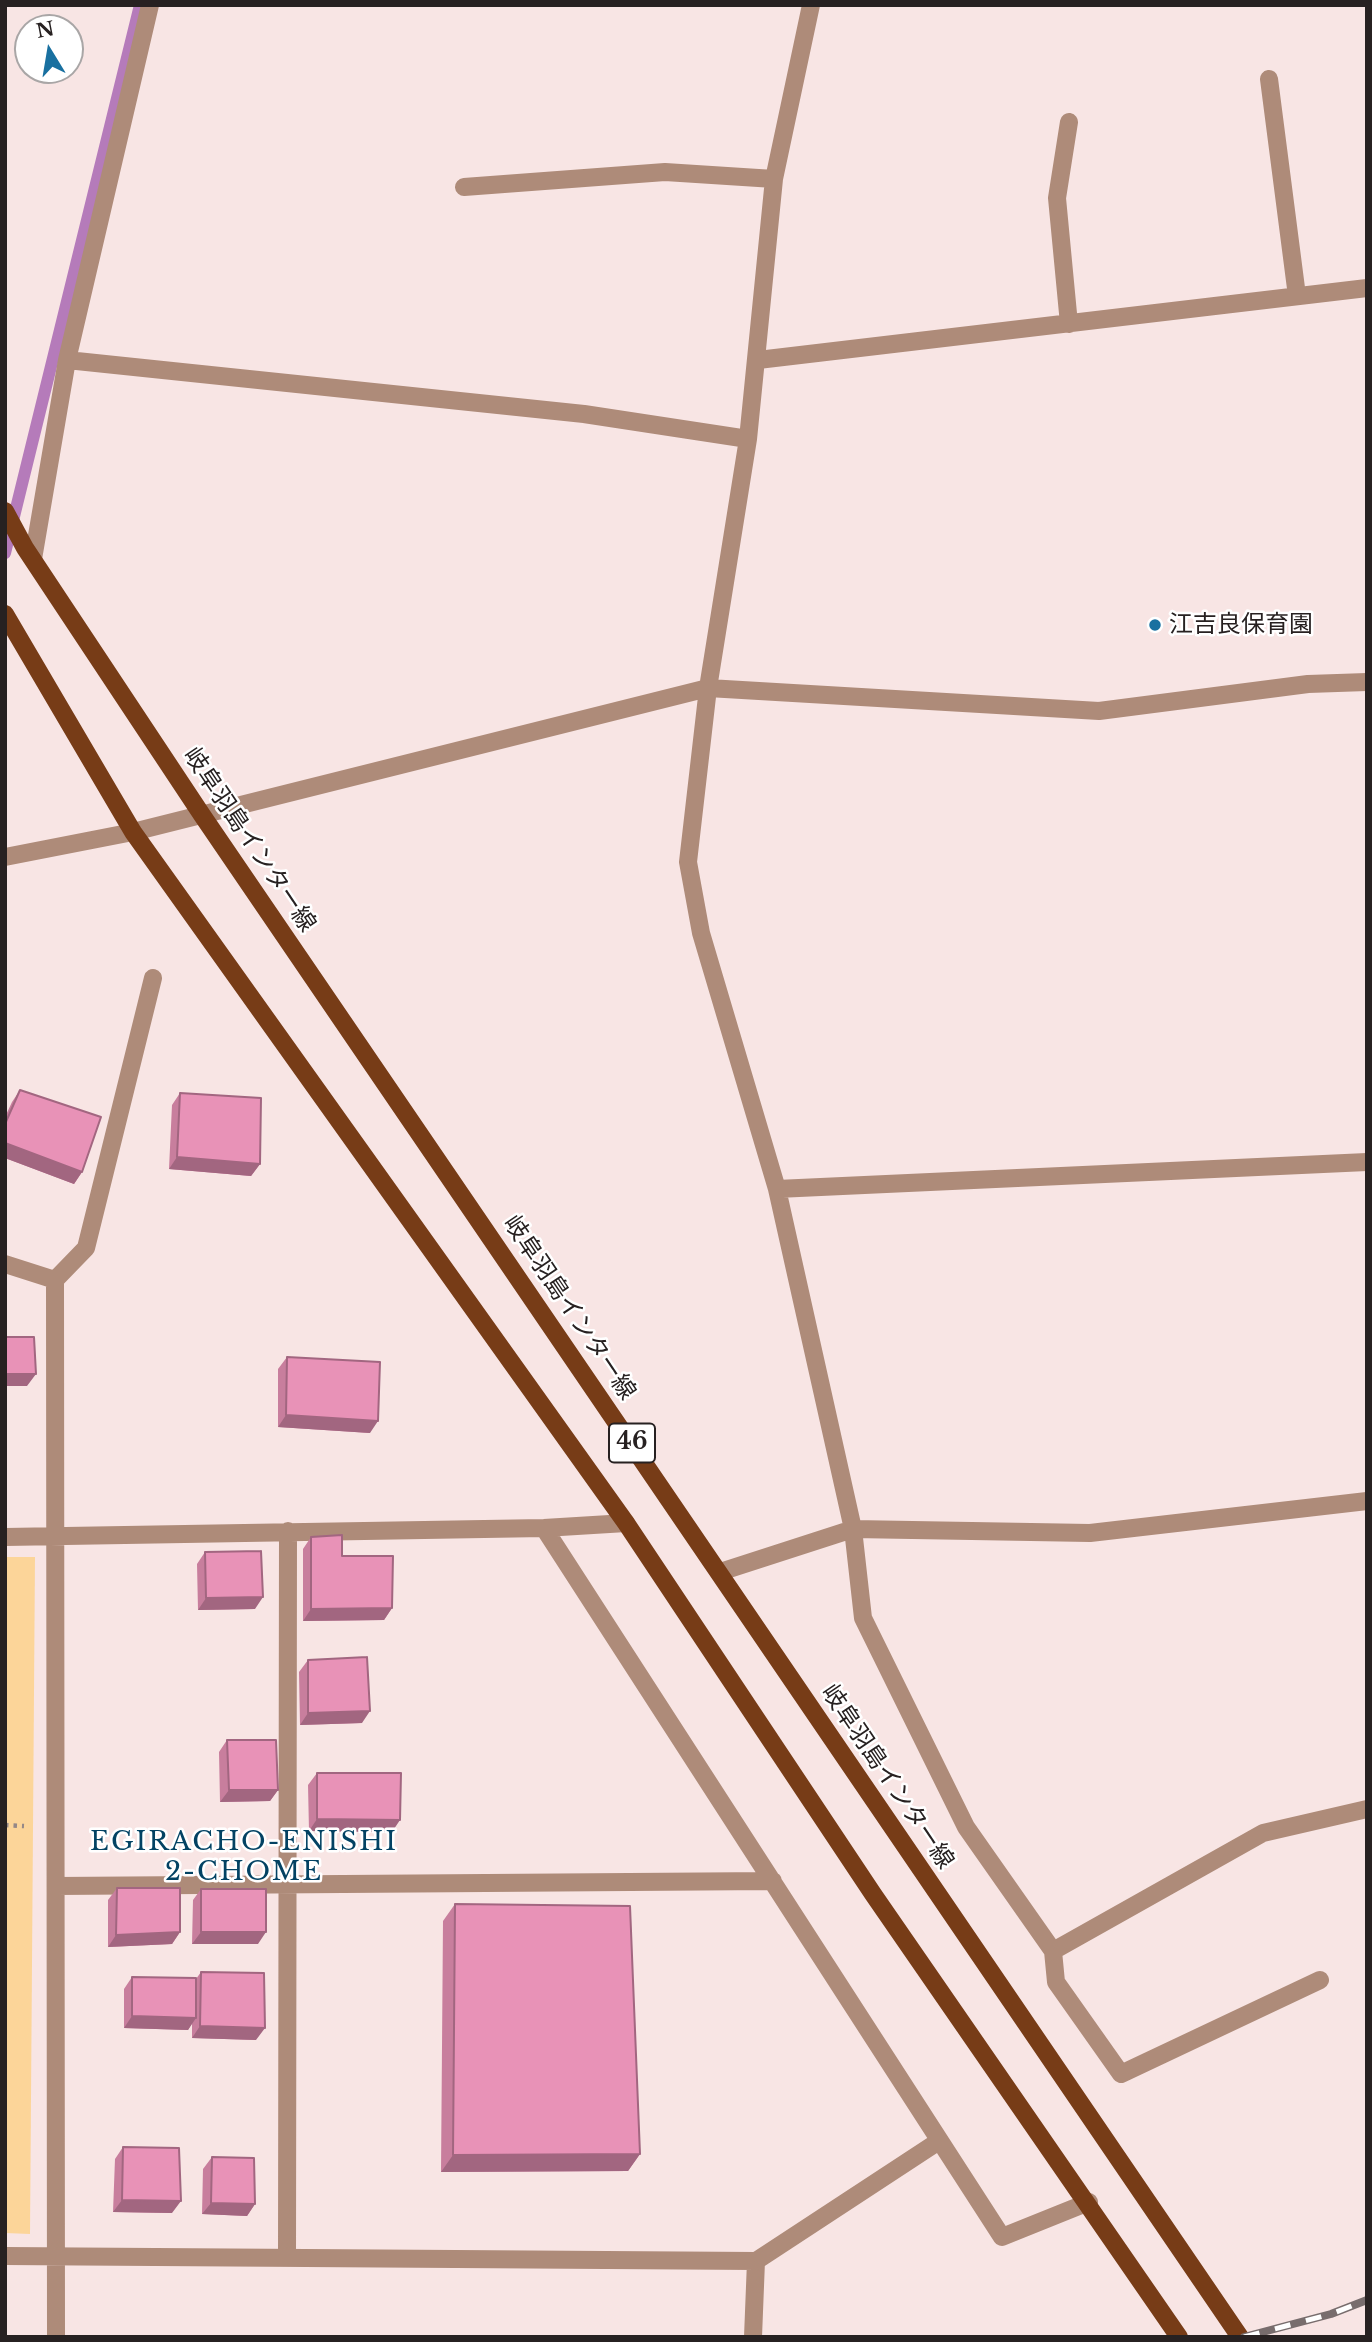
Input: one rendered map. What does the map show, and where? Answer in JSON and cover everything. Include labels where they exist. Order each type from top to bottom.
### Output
[{"type":"main road","name":"岐阜羽島インター線","points":[[5,511],[29,553],[202,815],[720,1573],[915,1865],[1131,2173],[1240,2337]]},
{"type":"main road","name":"46","points":[[5,614],[133,832],[626,1523],[873,1894],[1089,2202],[1179,2337]]},
{"type":"street","points":[[29,553],[67,360],[150,5]]},
{"type":"street","points":[[811,5],[774,178],[758,360],[708,688],[688,862],[701,933],[777,1189],[853,1529],[863,1618],[966,1826],[1053,1951],[1056,1982],[1121,2074],[1320,1980]]},
{"type":"street","points":[[1269,79],[1297,296]]},
{"type":"street","points":[[1069,122],[1057,198],[1069,324]]},
{"type":"street","points":[[464,187],[664,172],[774,178]]},
{"type":"street","points":[[758,360],[1367,288]]},
{"type":"street","points":[[67,360],[584,414],[748,439]]},
{"type":"street","points":[[5,857],[133,832],[708,688],[1099,711],[1308,684],[1367,682]]},
{"type":"street","points":[[55,2337],[55,1280],[86,1248],[153,978]]},
{"type":"street","points":[[777,1189],[1367,1162]]},
{"type":"street","points":[[5,1265],[55,1280]]},
{"type":"street","points":[[720,1573],[853,1529],[1090,1533],[1367,1501]]},
{"type":"street","points":[[5,1537],[544,1528],[626,1523]]},
{"type":"street","points":[[544,1528],[1002,2238],[1089,2202]]},
{"type":"street","points":[[287,2258],[288,1531]]},
{"type":"street","points":[[1053,1951],[1263,1833],[1367,1809]]},
{"type":"street","points":[[56,1886],[773,1881]]},
{"type":"street","points":[[5,2256],[756,2261],[939,2141]]},
{"type":"street","points":[[753,2337],[756,2261]]},
{"type":"path","points":[[5,1825],[24,1826]]},
{"type":"shaded area","points":[[5,1557],[35,1557],[30,2234],[5,2233]]},
{"type":"building","points":[[20,1090],[101,1117],[82,1172],[5,1143],[5,1124]]},
{"type":"building","points":[[180,1093],[261,1098],[260,1164],[177,1157]]},
{"type":"building","points":[[5,1337],[34,1337],[36,1374],[5,1374]]},
{"type":"building","points":[[287,1357],[380,1362],[378,1421],[286,1415]]},
{"type":"building","points":[[342,1535],[342,1556],[393,1556],[392,1608],[311,1609],[311,1537]]},
{"type":"building","points":[[261,1551],[263,1597],[206,1598],[205,1552]]},
{"type":"building","points":[[367,1657],[370,1711],[308,1713],[308,1660]]},
{"type":"building","points":[[227,1740],[276,1740],[278,1790],[229,1790]]},
{"type":"building","points":[[317,1773],[401,1773],[400,1820],[317,1819]]},
{"type":"building","points":[[117,1888],[180,1888],[180,1932],[116,1935]]},
{"type":"building","points":[[201,1889],[266,1889],[266,1932],[201,1932]]},
{"type":"building","points":[[455,1904],[630,1906],[640,2154],[453,2155]]},
{"type":"building","points":[[201,1972],[264,1973],[265,2028],[200,2026]]},
{"type":"building","points":[[132,1977],[196,1978],[196,2018],[132,2016]]},
{"type":"building","points":[[123,2147],[179,2148],[181,2201],[122,2200]]},
{"type":"building","points":[[212,2157],[254,2158],[255,2204],[211,2203]]},
{"type":"waterway","points":[[5,553],[140,5]]},
{"type":"railway","points":[[1244,2337],[1331,2314],[1367,2300]]},
{"type":"place","name":"江吉良保育園","points":[[1155,625]]},
{"type":"district","name":"EGIRACHO-ENISHI 2-CHOME","points":[[244,1858]]}]
